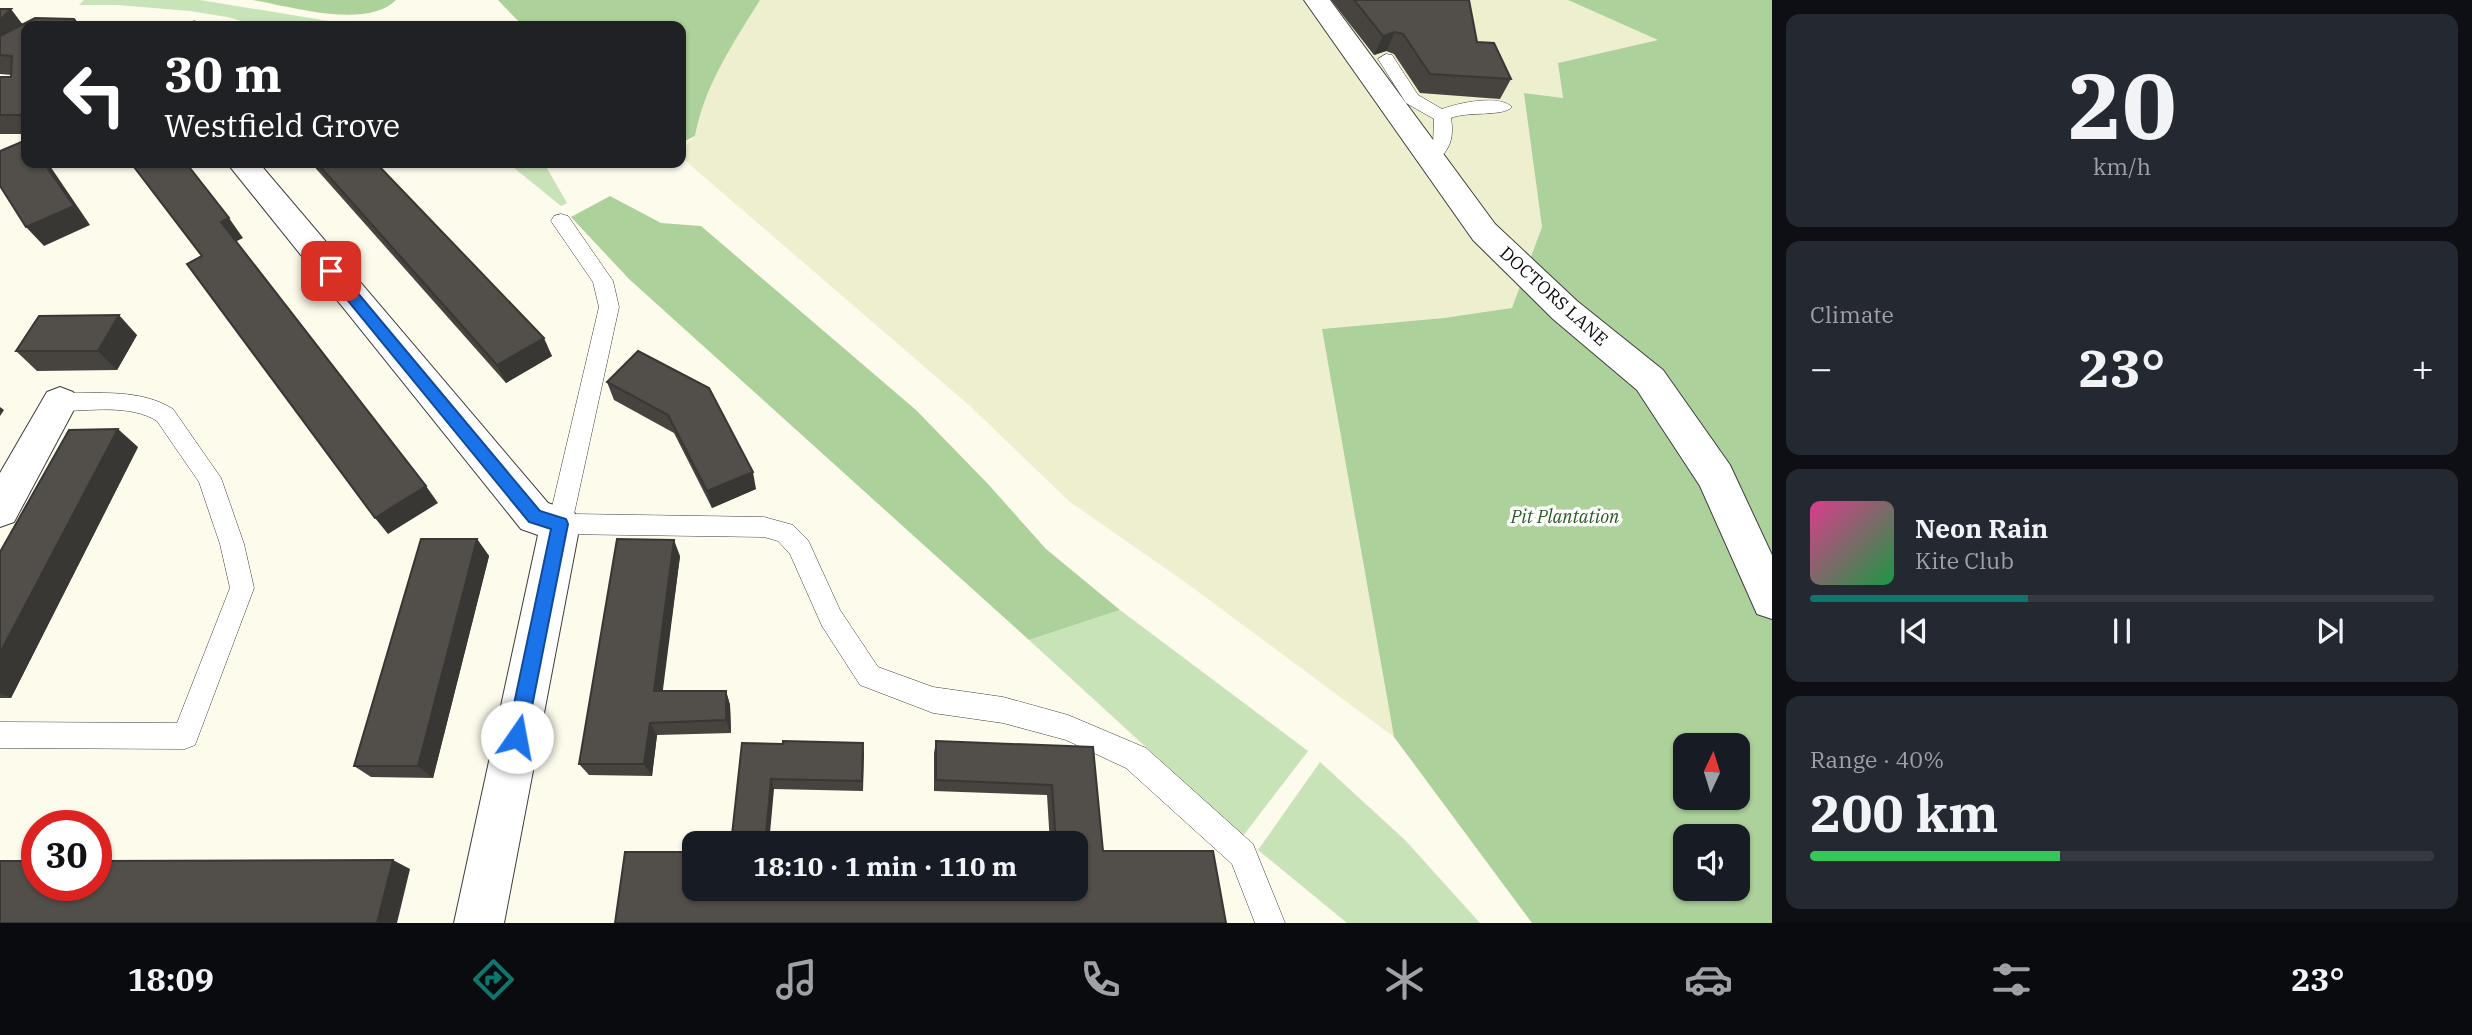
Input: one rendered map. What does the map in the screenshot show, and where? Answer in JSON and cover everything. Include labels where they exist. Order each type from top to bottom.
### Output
[{"type":"street","name":"DOCTORS LANE","points":[[1317,0],[1484,232],[1565,310],[1650,380],[1716,477],[1772,600]]},
{"type":"street","points":[[252,176],[535,517],[560,524],[479,923]]},
{"type":"street","points":[[0,510],[60,402]]},
{"type":"lane","points":[[1386,59],[1412,99],[1442,116]]},
{"type":"lane","points":[[1442,116],[1463,108],[1503,107]]},
{"type":"lane","points":[[1430,157],[1439,152],[1445,135],[1442,116]]},
{"type":"lane","points":[[561,221],[603,281],[609,307],[560,524],[764,527],[785,532],[799,547],[831,618],[869,676],[933,700],[1003,710],[1069,728],[1136,758],[1242,854],[1270,923]]},
{"type":"lane","points":[[0,734],[185,736],[242,588],[232,544],[209,478],[165,415],[159,409],[139,404],[60,402]]},
{"type":"green space","points":[[84,0],[200,0],[328,21],[242,21],[190,11],[79,5]]},
{"type":"green space","points":[[252,0],[396,0],[383,9],[347,15],[306,11]]},
{"type":"green space","points":[[498,0],[760,0],[713,82],[695,136],[686,140],[686,21],[518,21]]},
{"type":"green space","points":[[760,0],[1568,0],[1659,40],[1558,63],[1563,98],[1525,93],[1542,227],[1512,309],[1322,329],[1394,737],[1185,582],[1070,502],[970,406],[686,161],[686,146],[695,136],[700,110],[715,73]]},
{"type":"green space","name":"Pit Plantation","points":[[1568,0],[1772,0],[1772,923],[1532,923],[1394,737],[1322,329],[1444,318],[1512,308],[1542,227],[1524,93],[1563,98],[1558,63],[1658,40]]},
{"type":"green space","points":[[514,168],[547,168],[567,203],[561,206]]},
{"type":"green space","points":[[610,196],[661,223],[701,226],[916,410],[1046,549],[1120,610],[1029,640],[629,279],[571,217]]},
{"type":"green space","points":[[1120,610],[1308,751],[1243,836],[1029,640]]},
{"type":"green space","points":[[1320,762],[1405,840],[1480,923],[1347,923],[1258,850]]},
{"type":"building","points":[[1354,0],[1469,0],[1477,42],[1494,43],[1511,79],[1430,74],[1403,34],[1395,32],[1383,36]]},
{"type":"building","points":[[0,9],[11,9],[0,20]]},
{"type":"building","points":[[35,18],[75,21],[29,21]]},
{"type":"building","points":[[21,25],[21,115],[0,115],[0,77],[11,77],[12,56],[0,55],[0,36]]},
{"type":"building","points":[[21,142],[21,168],[47,168],[74,206],[26,227],[0,186],[0,151]]},
{"type":"building","points":[[135,168],[190,168],[229,218],[221,222],[426,486],[375,518],[187,264],[202,256]]},
{"type":"building","points":[[321,168],[381,168],[544,338],[497,365]]},
{"type":"building","points":[[119,315],[98,351],[16,351],[39,316]]},
{"type":"building","points":[[638,351],[709,388],[753,472],[707,491],[668,415],[607,382]]},
{"type":"building","points":[[118,429],[0,653],[0,552],[69,430]]},
{"type":"building","points":[[421,539],[477,539],[418,766],[354,766]]},
{"type":"building","points":[[617,539],[674,540],[654,691],[726,691],[726,720],[650,723],[644,764],[579,764]]},
{"type":"building","points":[[783,741],[863,743],[862,781],[771,779],[766,831],[732,831],[742,743],[783,744]]},
{"type":"building","points":[[936,741],[1093,747],[1103,851],[1213,851],[1226,923],[615,923],[625,852],[682,852],[682,901],[1088,901],[1088,831],[1055,831],[1052,785],[936,780]]},
{"type":"building","points":[[393,860],[377,923],[0,923],[0,861],[21,861],[21,901],[112,901],[112,861]]},
{"type":"route","points":[[331,271],[535,517],[560,524],[517,737]]}]
